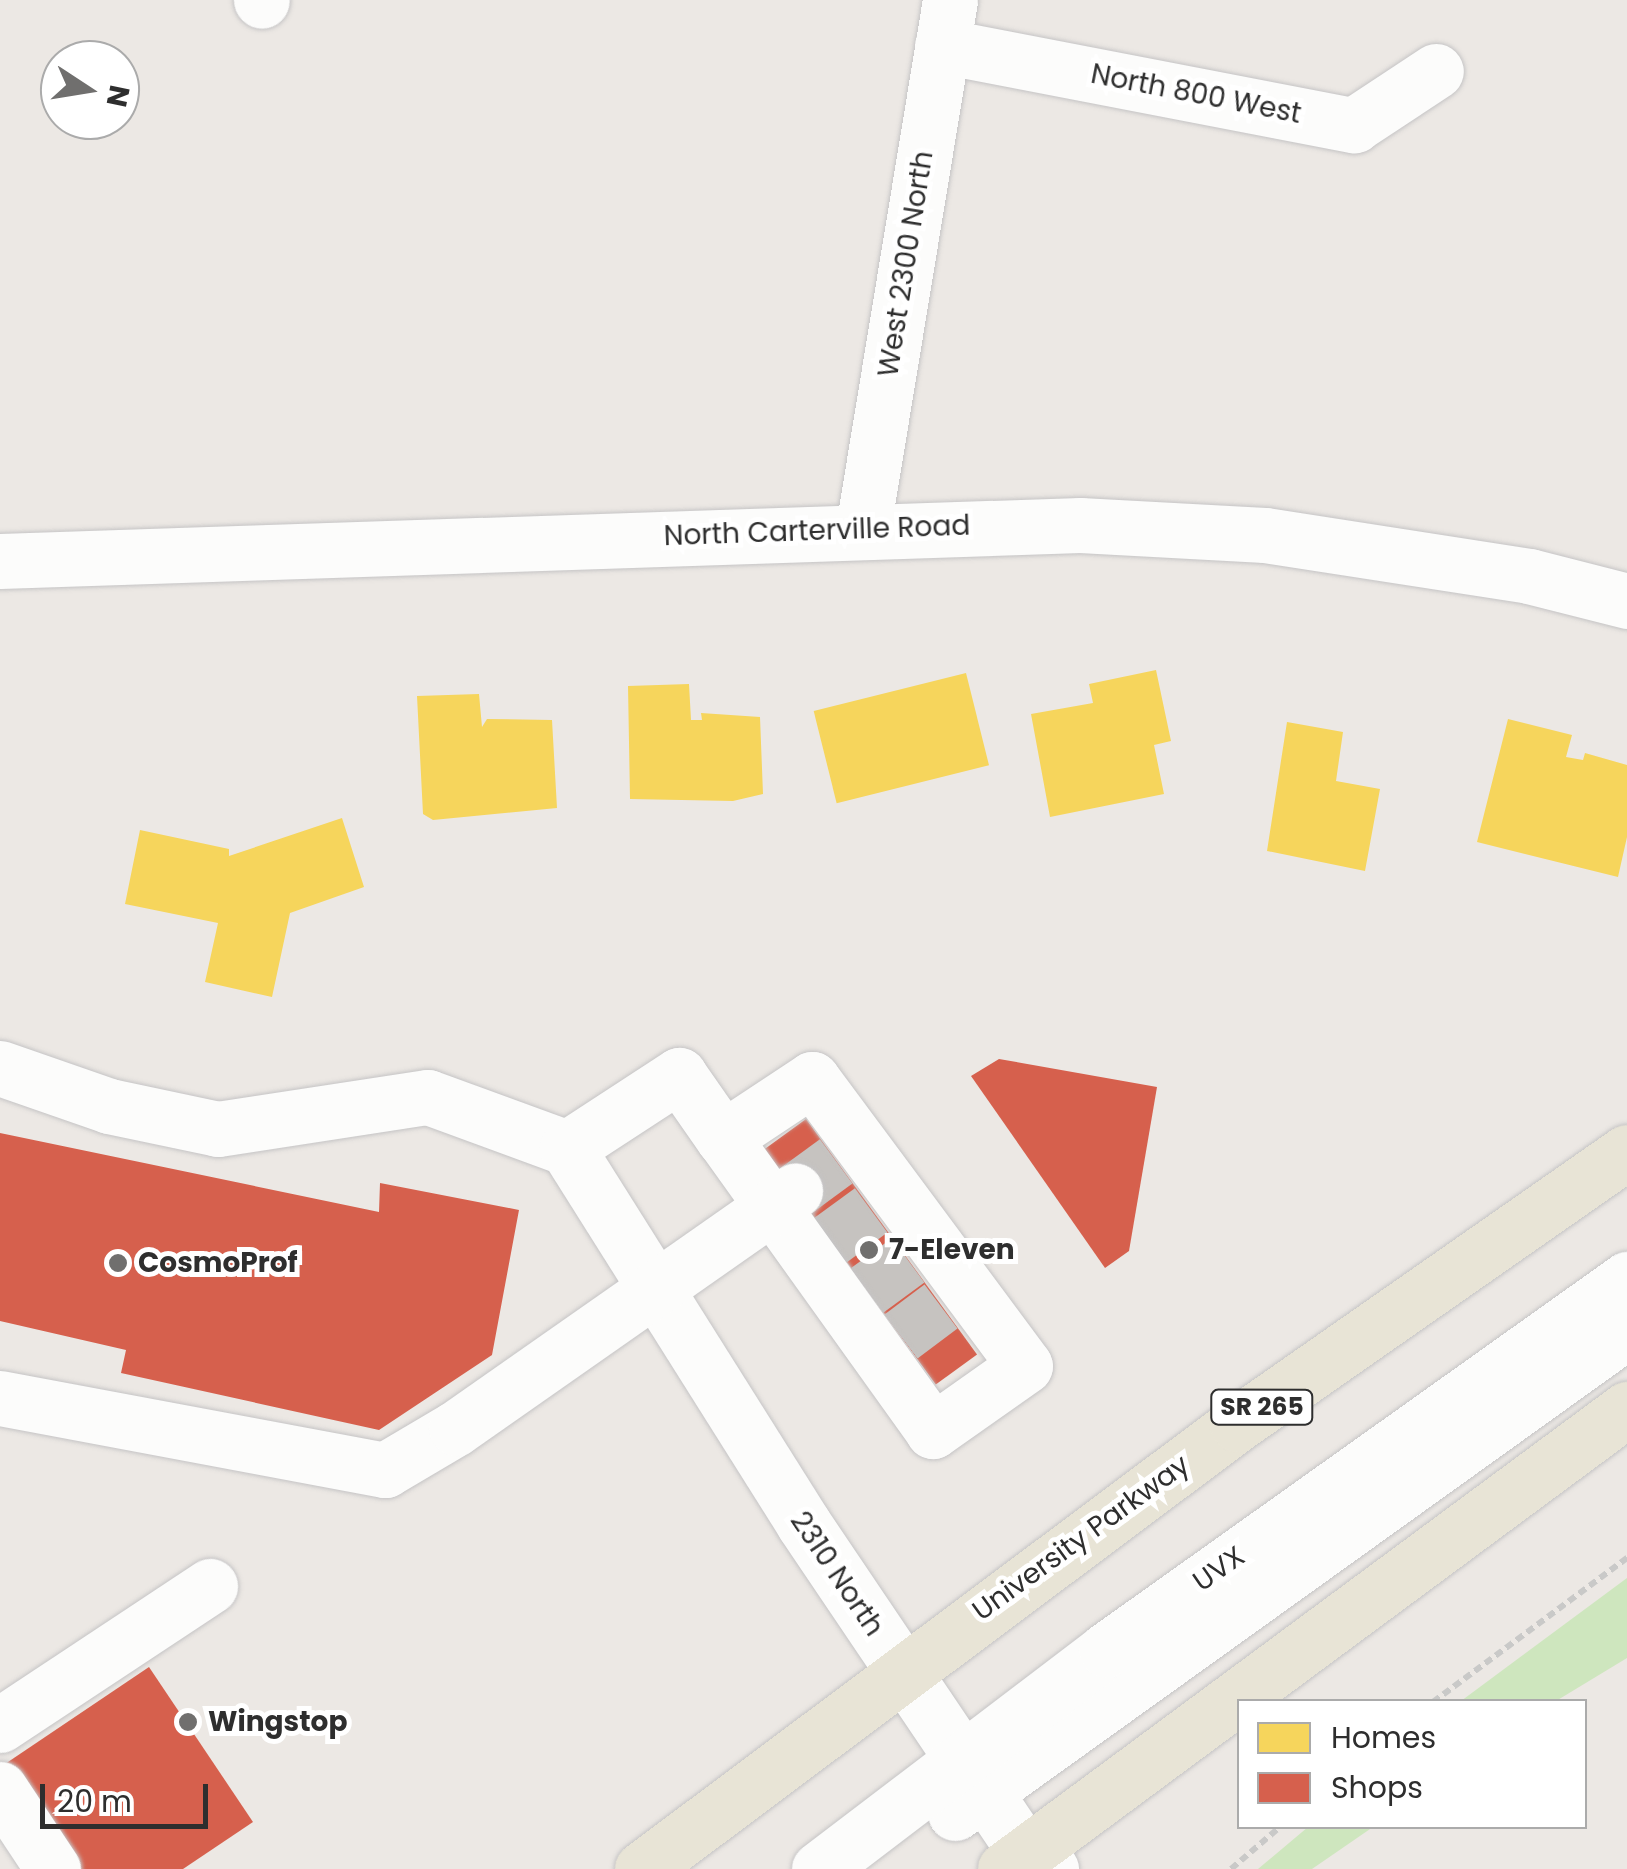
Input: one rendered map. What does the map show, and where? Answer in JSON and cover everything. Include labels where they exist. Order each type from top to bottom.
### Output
[{"type":"main road","name":"University Parkway","points":[[642,1869],[902,1670],[1627,1152]]},
{"type":"main road","points":[[1246,1699],[1627,1409]]},
{"type":"main road","points":[[1028,1865],[1237,1706]]},
{"type":"street","name":"North 800 West","points":[[946,23],[1354,124],[1436,71]]},
{"type":"street","name":"West 2300 North","points":[[863,528],[946,23]]},
{"type":"street","name":"North Carterville Road","points":[[0,560],[863,528],[1080,524],[1265,535],[1529,576],[1627,600]]},
{"type":"street","points":[[0,1068],[109,1106],[218,1129],[428,1097],[567,1148],[679,1076],[723,1138],[816,1176],[888,1274],[921,1321],[816,1176],[812,1079],[723,1138]]},
{"type":"street","name":"2310 North","points":[[567,1148],[653,1292],[973,1775],[1028,1865]]},
{"type":"street","points":[[0,1398],[386,1470],[653,1292],[816,1176]]},
{"type":"street","name":"UVX","points":[[818,1869],[973,1775],[1627,1279]]},
{"type":"street","points":[[881,1869],[973,1775],[1627,1331]]},
{"type":"street","points":[[0,1724],[210,1586]]},
{"type":"street","points":[[0,1788],[53,1869]]},
{"type":"path","points":[[1437,1699],[1627,1558]]},
{"type":"path","points":[[1232,1869],[1278,1829]]},
{"type":"green space","points":[[1627,1578],[1627,1658],[1559,1699],[1464,1699]]},
{"type":"green space","points":[[1306,1829],[1370,1829],[1312,1869],[1258,1869]]},
{"type":"building: Homes","points":[[1156,670],[1171,741],[1154,745],[1164,794],[1050,817],[1031,714],[1093,703],[1089,684]]},
{"type":"building: Homes","points":[[966,673],[989,765],[837,803],[814,711]]},
{"type":"building: Homes","points":[[689,684],[691,720],[702,720],[701,713],[760,717],[763,794],[733,801],[630,799],[628,686]]},
{"type":"building: Homes","points":[[479,694],[482,727],[487,719],[552,720],[557,808],[433,820],[423,814],[417,696]]},
{"type":"building: Homes","points":[[1508,719],[1572,735],[1566,757],[1583,760],[1585,753],[1627,765],[1627,837],[1618,877],[1477,842]]},
{"type":"building: Homes","points":[[1287,722],[1343,732],[1336,781],[1380,789],[1365,871],[1267,851]]},
{"type":"building: Homes","points":[[342,818],[364,887],[290,913],[272,997],[205,982],[218,923],[125,904],[140,830],[229,849],[229,856]]},
{"type":"building: Shops","points":[[999,1059],[1157,1087],[1129,1251],[1105,1268],[971,1076]]},
{"type":"building: Shops","name":"7-Eleven","points":[[806,1119],[977,1354],[936,1384],[765,1149]]},
{"type":"building: Shops","points":[[0,1133],[379,1212],[380,1183],[519,1210],[492,1355],[379,1430],[121,1373],[126,1350],[0,1321]]},
{"type":"building: Shops","points":[[149,1667],[253,1822],[183,1869],[75,1869],[5,1764]]},
{"type":"tunnel","points":[[795,1191],[836,1161]]},
{"type":"tunnel","points":[[830,1240],[871,1210]]},
{"type":"tunnel","points":[[867,1290],[908,1260]]},
{"type":"tunnel","points":[[901,1336],[941,1306]]},
{"type":"place","name":"7-Eleven","points":[[869,1250]]},
{"type":"place","name":"CosmoProf","points":[[118,1263]]},
{"type":"place","name":"Wingstop","points":[[188,1722]]}]
